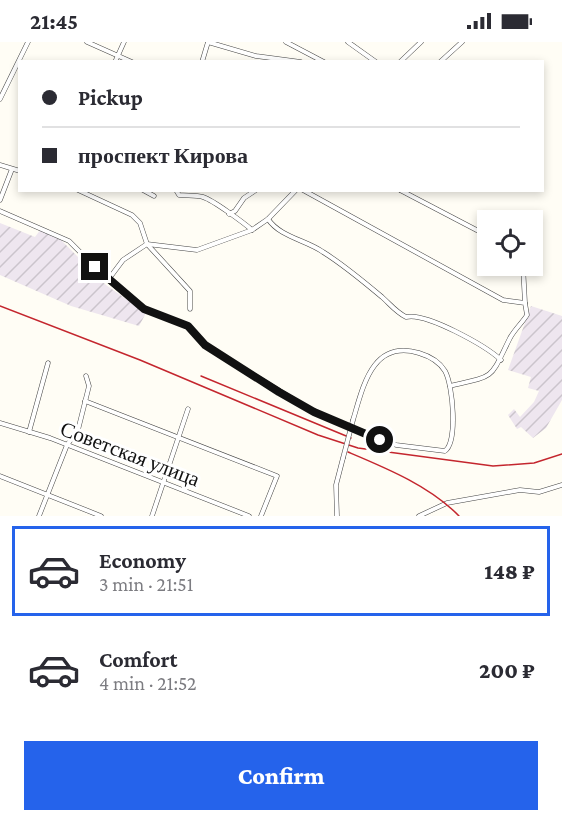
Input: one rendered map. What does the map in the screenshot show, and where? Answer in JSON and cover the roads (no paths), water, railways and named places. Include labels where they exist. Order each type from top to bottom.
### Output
[{"type":"street","points":[[19,60],[28,42]]},
{"type":"street","points":[[87,42],[128,60]]},
{"type":"street","points":[[117,60],[124,42]]},
{"type":"street","points":[[203,60],[208,42],[256,56],[286,60]]},
{"type":"street","points":[[286,42],[320,60]]},
{"type":"street","points":[[348,42],[373,60]]},
{"type":"street","points":[[402,60],[421,42]]},
{"type":"street","points":[[442,60],[462,42]]},
{"type":"street","points":[[0,99],[18,62]]},
{"type":"street","points":[[0,165],[18,170]]},
{"type":"street","points":[[0,200],[12,169]]},
{"type":"street","points":[[82,192],[132,215],[140,223],[147,244],[190,291],[190,309]]},
{"type":"street","points":[[147,192],[154,196]]},
{"type":"street","points":[[177,192],[179,195],[205,197],[228,214],[240,219],[252,230]]},
{"type":"street","points":[[228,214],[235,211],[244,198],[253,192]]},
{"type":"street","points":[[108,280],[123,260],[147,244],[196,250],[252,230],[268,219],[293,192]]},
{"type":"street","points":[[307,192],[503,300],[525,303]]},
{"type":"street","points":[[404,192],[477,230]]},
{"type":"street","points":[[0,211],[69,241],[108,280],[144,309],[188,326],[205,345],[314,412],[396,445],[440,451],[450,448],[453,438],[450,386],[446,373],[434,360],[414,352],[393,353],[377,361],[369,371],[353,420],[343,458],[336,484],[337,516]]},
{"type":"street","points":[[268,219],[284,233],[321,250],[342,265],[384,299],[392,310],[406,318],[413,316],[426,320],[477,343],[501,360]]},
{"type":"street","points":[[450,386],[485,378],[494,371],[511,337],[527,315],[524,276]]},
{"type":"street","points":[[29,432],[48,363]]},
{"type":"street","points":[[39,516],[67,445],[78,430],[89,386],[86,376]]},
{"type":"street","points":[[85,401],[277,476],[261,516]]},
{"type":"street","points":[[152,516],[180,439],[188,409]]},
{"type":"street","name":"Советская улица","points":[[0,423],[67,445],[249,516]]},
{"type":"street","points":[[0,476],[101,516]]},
{"type":"street","points":[[419,516],[447,503],[520,490],[539,492],[562,485]]},
{"type":"railway","points":[[0,306],[140,360],[318,435],[358,448],[493,466],[534,463],[562,454]]},
{"type":"railway","points":[[201,376],[351,438]]},
{"type":"railway","points":[[348,452],[392,471],[421,487],[459,516]]}]
